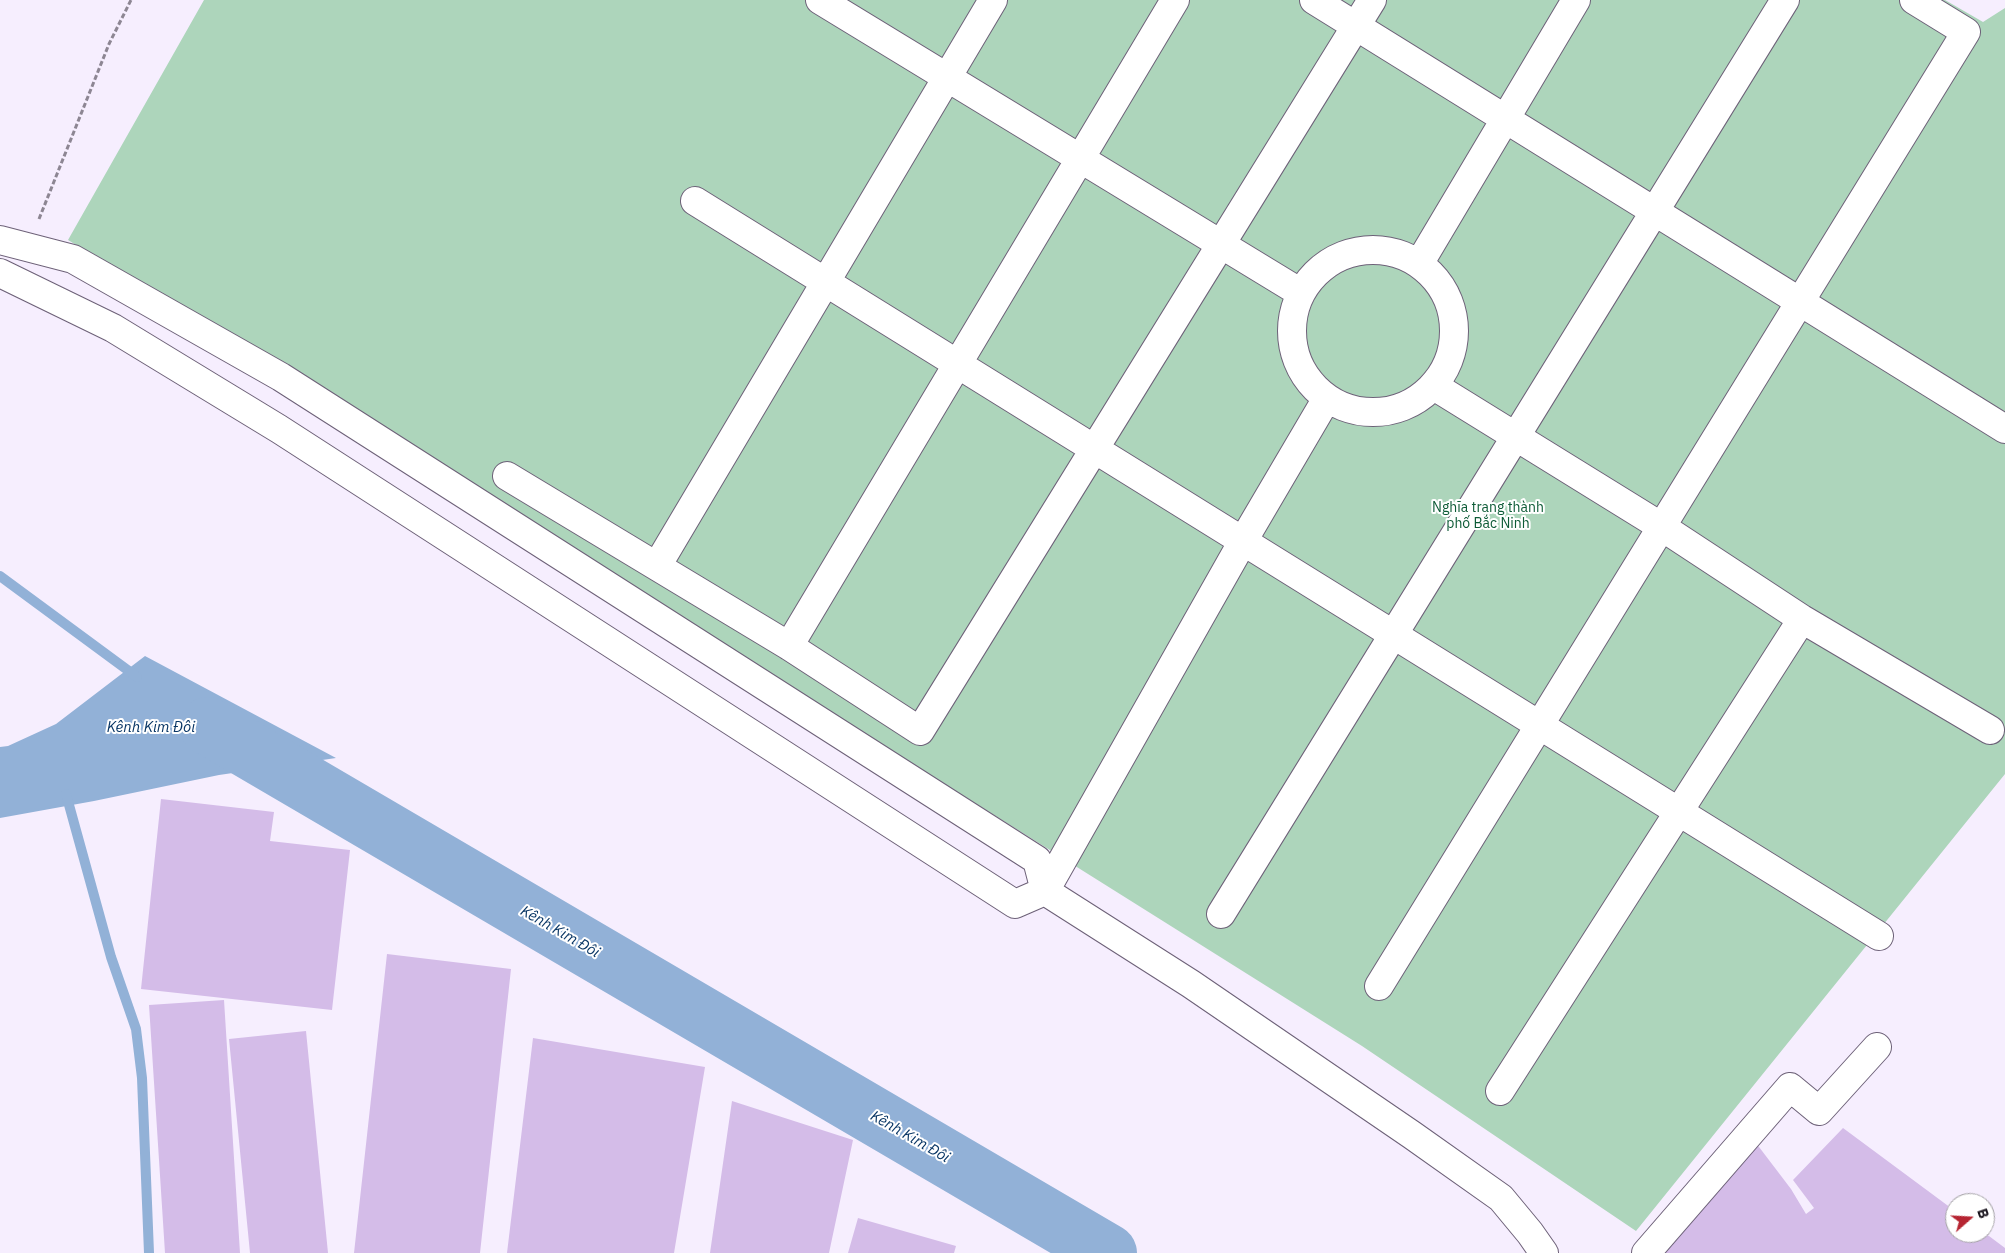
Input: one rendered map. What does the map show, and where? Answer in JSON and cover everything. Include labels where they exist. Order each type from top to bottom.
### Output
[{"type":"street","points":[[820,0],[1301,293]]},
{"type":"street","points":[[657,566],[993,0]]},
{"type":"street","points":[[789,646],[1175,0]]},
{"type":"street","points":[[1314,0],[2005,429]]},
{"type":"street","points":[[507,476],[789,646],[920,731],[1372,0]]},
{"type":"street","points":[[1419,264],[1576,0]]},
{"type":"street","points":[[1220,914],[1785,0]]},
{"type":"street","points":[[1379,986],[1966,32],[1914,0]]},
{"type":"street","points":[[695,201],[1879,936]]},
{"type":"street","points":[[0,240],[73,259],[281,377],[1037,860],[1045,891],[1199,990],[1501,1198],[1544,1253]]},
{"type":"street","points":[[1363,250],[1383,250],[1402,255],[1419,264],[1434,277],[1445,293],[1452,312],[1454,331],[1452,351],[1445,370],[1434,386],[1420,399],[1402,408],[1383,412],[1363,412],[1344,408],[1327,398],[1312,385],[1301,369],[1294,351],[1292,331],[1294,312],[1301,293],[1312,277],[1327,264],[1344,255],[1363,250]]},
{"type":"street","points":[[0,273],[113,328],[279,429],[1015,904],[1045,891],[1242,541],[1327,398]]},
{"type":"street","points":[[1434,386],[1662,527],[1802,619],[1990,730]]},
{"type":"street","points":[[1500,1090],[1802,619]]},
{"type":"street","points":[[1646,1253],[1790,1087],[1819,1111],[1877,1047]]},
{"type":"path","points":[[28,247],[109,44],[131,0]]},
{"type":"green space","name":"Nghĩa trang thành phố Bắc Ninh","points":[[204,0],[1945,0],[1983,22],[2005,8],[2005,774],[1636,1231],[1362,1046],[411,449],[68,240]]},
{"type":"water","name":"Kênh Kim Đôi","points":[[145,656],[336,758],[219,775],[0,818],[0,747],[8,746],[56,724]]},
{"type":"building","points":[[161,799],[274,812],[270,841],[350,850],[332,1010],[141,989]]},
{"type":"building","points":[[387,954],[511,969],[480,1253],[354,1253]]},
{"type":"building","points":[[224,1000],[240,1253],[165,1253],[149,1005]]},
{"type":"building","points":[[306,1031],[328,1253],[250,1253],[229,1039]]},
{"type":"building","points":[[533,1038],[705,1067],[674,1253],[507,1253]]},
{"type":"building","points":[[732,1101],[853,1140],[829,1253],[710,1253]]},
{"type":"building","points":[[1843,1128],[1945,1204],[1945,1243],[1995,1243],[1995,1240],[2005,1248],[2005,1253],[1658,1253],[1756,1143],[1791,1189],[1806,1214],[1814,1208],[1793,1180]]},
{"type":"building","points":[[858,1218],[956,1246],[954,1253],[848,1253]]},
{"type":"waterway","points":[[0,576],[137,677]]},
{"type":"waterway","name":"Kênh Kim Đôi","points":[[208,726],[1108,1253]]},
{"type":"waterway","points":[[66,794],[111,957],[136,1029],[142,1078],[149,1253]]}]
